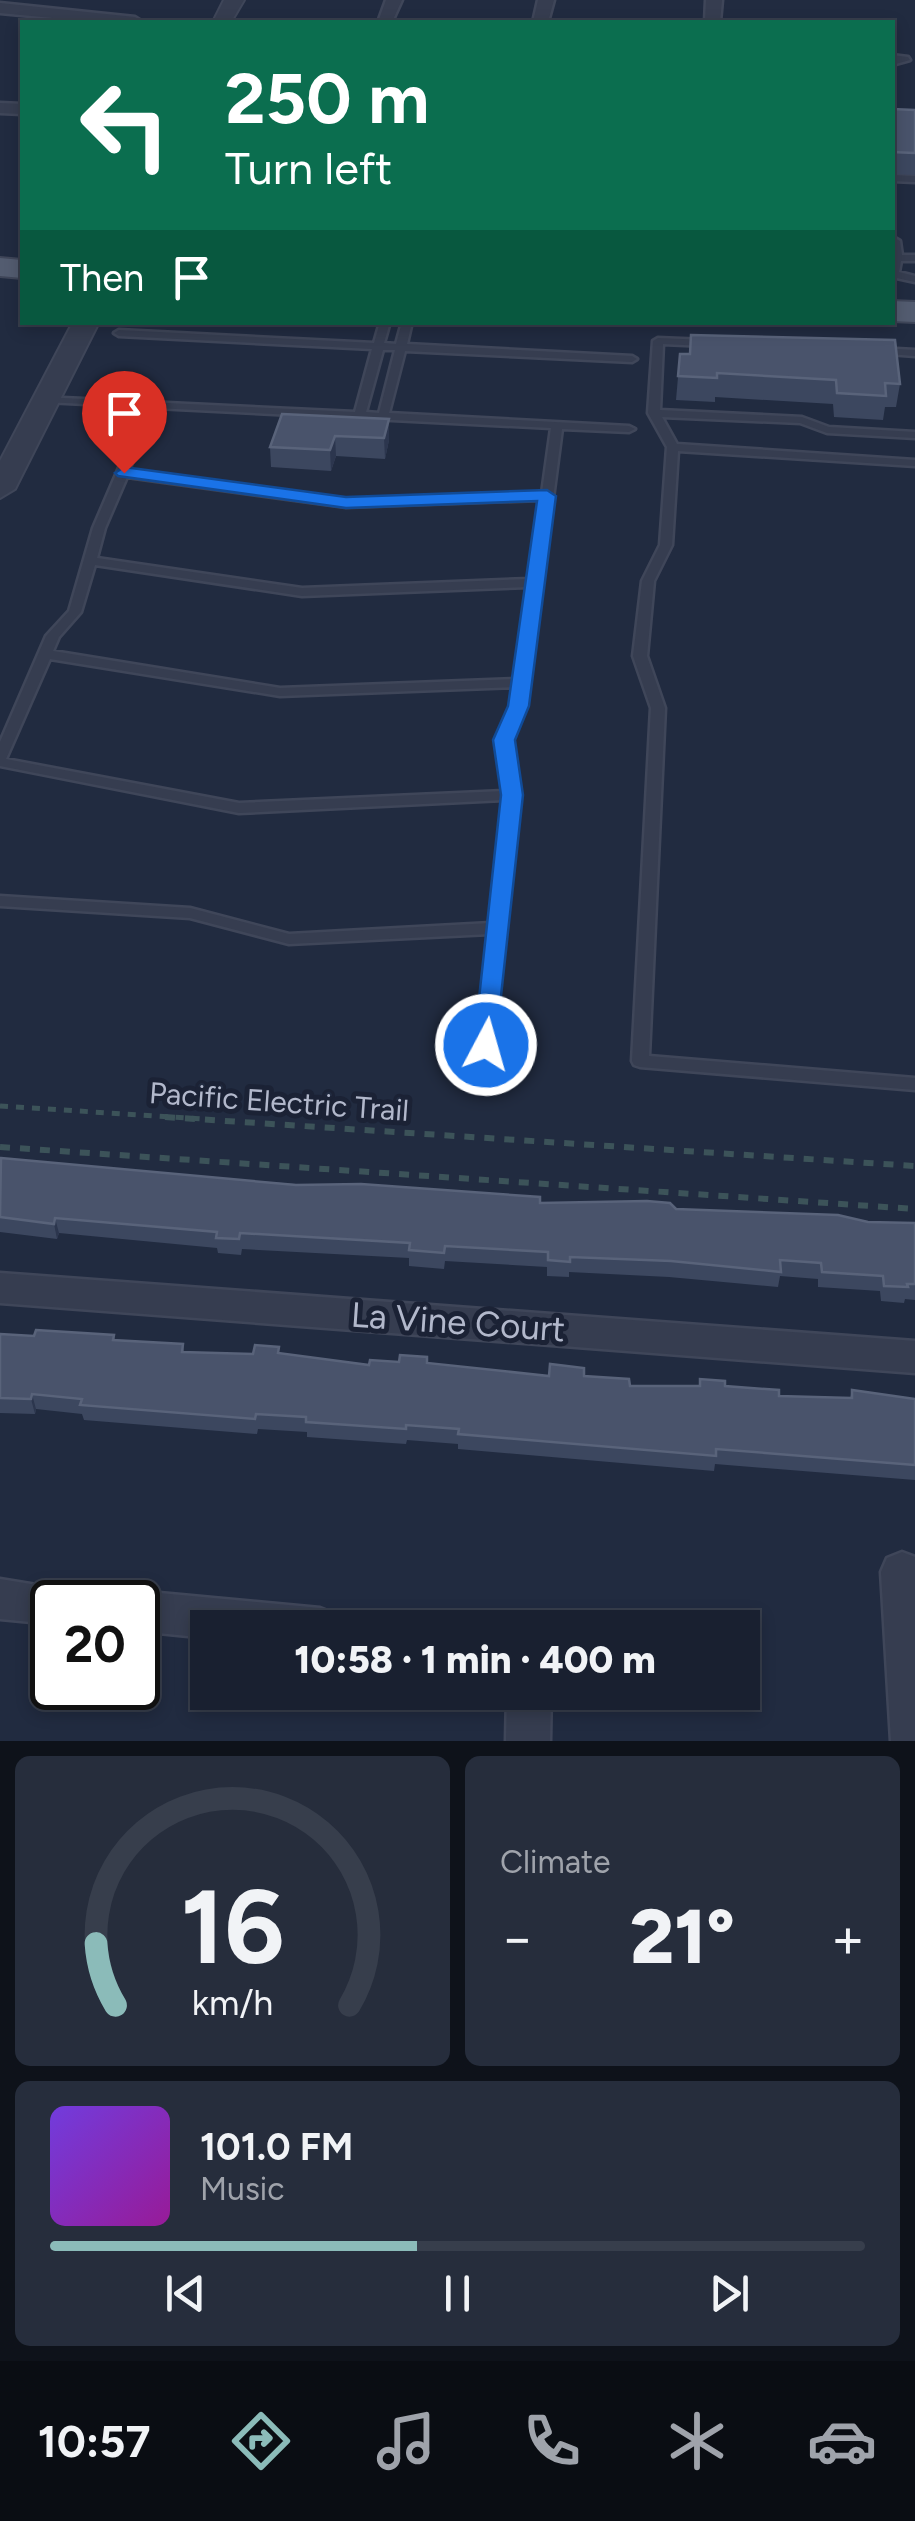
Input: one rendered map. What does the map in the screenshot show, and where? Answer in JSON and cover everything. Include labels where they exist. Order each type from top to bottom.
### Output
[{"type":"street","points":[[3,11],[111,20]]},
{"type":"street","points":[[0,489],[84,325]]},
{"type":"street","name":"La Vine Court","points":[[0,1288],[915,1357]]},
{"type":"street","points":[[902,1572],[913,1741]]},
{"type":"street","points":[[0,1599],[30,1602]]},
{"type":"street","points":[[160,1613],[190,1616]]},
{"type":"street","points":[[528,1741],[529,1710]]},
{"type":"lane","points":[[895,241],[908,242]]},
{"type":"lane","points":[[895,245],[895,270]]},
{"type":"lane","points":[[898,258],[915,258]]},
{"type":"lane","points":[[360,416],[384,325]]},
{"type":"lane","points":[[383,417],[406,325]]},
{"type":"lane","points":[[118,333],[632,360]]},
{"type":"lane","points":[[717,344],[658,341],[654,413],[673,447],[666,546],[648,581],[640,656],[658,708],[640,1061],[915,1084]]},
{"type":"lane","points":[[856,350],[915,353]]},
{"type":"lane","points":[[46,399],[629,429]]},
{"type":"lane","points":[[152,404],[88,560],[74,612],[53,636],[0,760],[240,808],[512,795]]},
{"type":"lane","points":[[654,413],[802,420],[827,430],[915,434]]},
{"type":"lane","points":[[486,1045],[512,795],[504,740],[519,706],[556,426]]},
{"type":"lane","points":[[673,447],[915,463]]},
{"type":"lane","points":[[124,473],[346,503],[547,496]]},
{"type":"lane","points":[[88,560],[302,592],[535,583]]},
{"type":"lane","points":[[46,654],[280,692],[522,683]]},
{"type":"lane","points":[[0,901],[190,913],[289,938],[498,928]]},
{"type":"path","name":"Pacific Electric Trail","points":[[0,1106],[915,1166]]},
{"type":"path","points":[[0,1147],[915,1209]]},
{"type":"building","points":[[895,109],[915,110],[915,153],[895,152]]},
{"type":"building","points":[[691,335],[895,340],[900,384],[885,383],[886,396],[837,393],[836,380],[717,373],[717,378],[678,376],[680,354],[690,354]]},
{"type":"building","points":[[282,414],[389,419],[384,438],[335,436],[330,450],[270,447]]},
{"type":"building","points":[[1,1158],[296,1185],[361,1184],[540,1197],[540,1203],[647,1201],[670,1203],[676,1209],[838,1215],[868,1222],[915,1223],[915,1284],[884,1286],[883,1276],[822,1272],[821,1263],[780,1260],[781,1272],[671,1261],[570,1257],[570,1262],[548,1260],[548,1252],[445,1246],[444,1253],[409,1250],[410,1243],[240,1233],[239,1239],[216,1238],[217,1232],[55,1218],[54,1224],[0,1217]]},
{"type":"building","points":[[36,1330],[183,1344],[182,1352],[253,1354],[255,1345],[279,1347],[278,1353],[369,1365],[370,1360],[399,1362],[400,1355],[427,1357],[427,1363],[549,1376],[550,1364],[584,1368],[584,1376],[629,1379],[630,1386],[700,1386],[700,1379],[725,1381],[725,1386],[779,1390],[779,1396],[852,1398],[852,1390],[915,1399],[915,1465],[716,1449],[716,1456],[458,1434],[459,1429],[406,1425],[406,1429],[306,1422],[306,1417],[256,1414],[255,1419],[80,1405],[82,1399],[32,1394],[31,1399],[0,1398],[0,1334],[34,1336]]},
{"type":"route","points":[[124,473],[346,503],[547,496],[519,706],[504,740],[512,795],[486,1045]]}]
